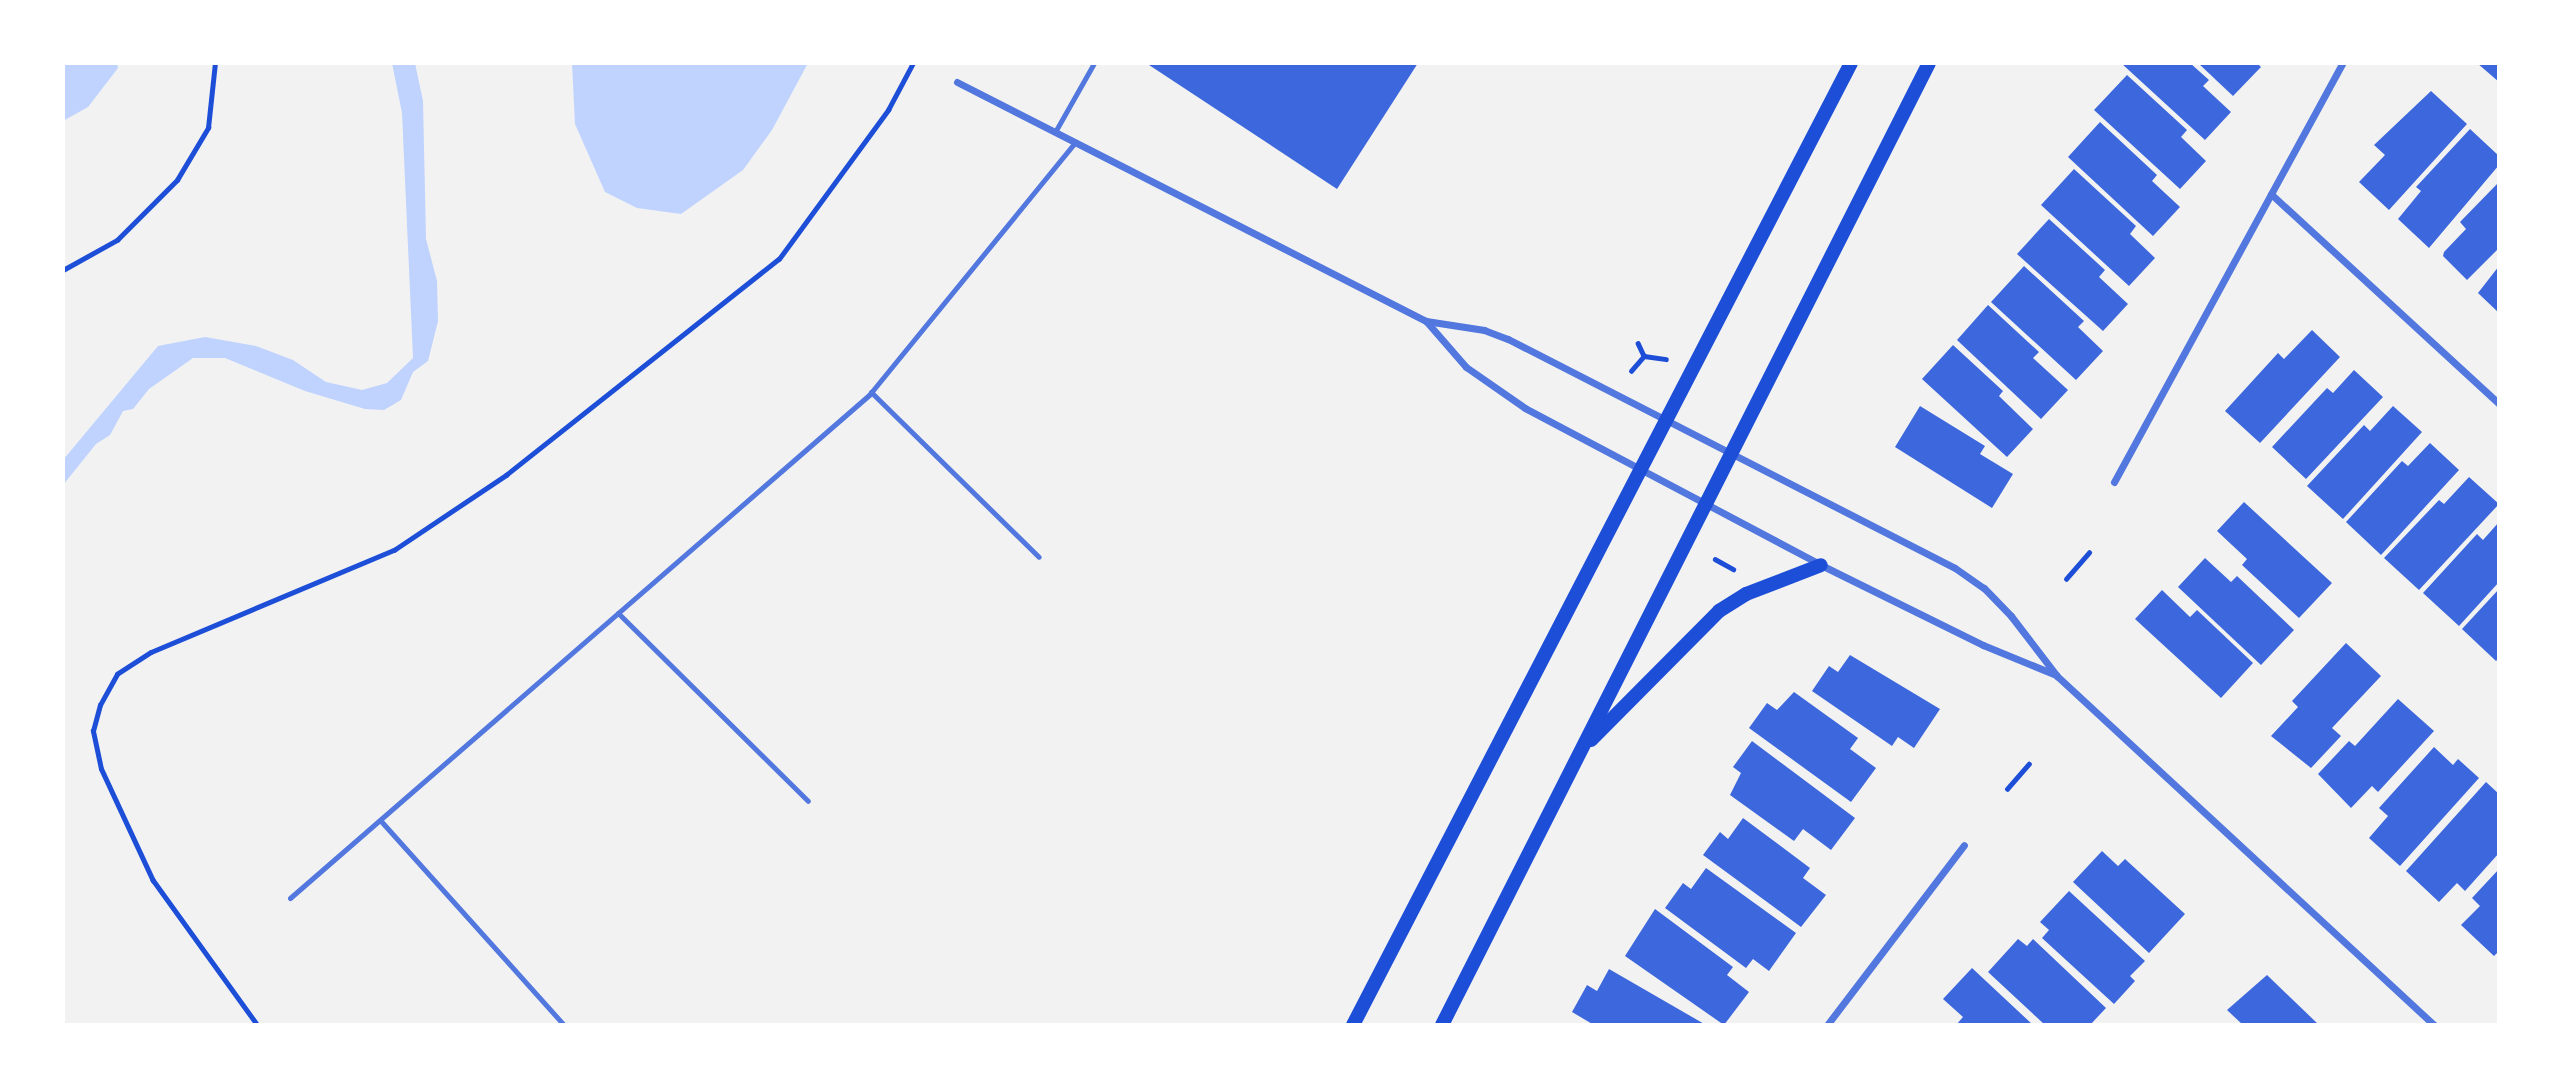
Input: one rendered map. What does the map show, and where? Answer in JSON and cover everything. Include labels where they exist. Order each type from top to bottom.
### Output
[{"type":"main road","points":[[1353,1025],[1851,63]]},
{"type":"main road","points":[[1443,1025],[1929,63]]},
{"type":"main road","points":[[1580,751],[1719,611],[1746,594],[1821,565]]},
{"type":"street","points":[[2114,482],[2342,63]]},
{"type":"street","points":[[957,82],[1426,321],[1484,330],[1508,339],[1734,453],[1965,575],[2011,616],[2057,676],[2434,1025]]},
{"type":"street","points":[[2271,194],[2499,404]]},
{"type":"street","points":[[1426,321],[1466,367],[1493,388],[1639,470],[1821,565],[1983,645],[2057,676]]},
{"type":"street","points":[[1826,1025],[1964,845]]},
{"type":"lane","points":[[1055,132],[1094,63]]},
{"type":"lane","points":[[290,898],[871,392],[1075,142]]},
{"type":"lane","points":[[871,392],[1039,557]]},
{"type":"lane","points":[[618,613],[808,801]]},
{"type":"lane","points":[[380,820],[564,1025]]},
{"type":"path","points":[[63,271],[117,240],[177,180],[208,128],[215,63]]},
{"type":"path","points":[[257,1025],[153,881],[101,769],[93,731],[100,705],[117,674],[151,652],[394,550],[506,475],[779,258],[888,110],[913,63]]},
{"type":"path","points":[[1638,343],[1644,356]]},
{"type":"path","points":[[1644,356],[1666,359]]},
{"type":"path","points":[[1631,371],[1644,356]]},
{"type":"path","points":[[2066,579],[2089,553]]},
{"type":"path","points":[[1715,559],[1737,571]]},
{"type":"path","points":[[2007,789],[2029,764]]},
{"type":"water","points":[[63,63],[117,63],[118,68],[88,107],[63,121]]},
{"type":"water","points":[[392,63],[415,63],[423,101],[426,239],[437,281],[438,321],[428,361],[413,372],[401,400],[384,410],[365,409],[305,391],[225,358],[193,358],[149,389],[133,409],[123,411],[110,435],[96,444],[63,485],[63,460],[158,346],[205,337],[256,346],[293,360],[326,382],[362,390],[387,383],[413,358],[402,113]]},
{"type":"water","points":[[572,63],[808,63],[772,130],[743,170],[681,214],[637,208],[605,192],[575,124]]},
{"type":"building","points":[[1146,63],[1418,63],[1337,189]]},
{"type":"building","points":[[2121,63],[2190,63],[2209,80],[2203,86],[2231,112],[2205,140]]},
{"type":"building","points":[[2198,63],[2257,63],[2261,67],[2233,96]]},
{"type":"building","points":[[2477,63],[2499,63],[2499,82]]},
{"type":"building","points":[[2127,75],[2187,130],[2181,137],[2206,161],[2180,189],[2094,110]]},
{"type":"building","points":[[2431,91],[2467,124],[2389,210],[2359,182],[2385,155],[2374,145]]},
{"type":"building","points":[[2100,122],[2157,175],[2152,181],[2180,207],[2153,236],[2068,157]]},
{"type":"building","points":[[2470,129],[2499,156],[2499,165],[2429,248],[2398,219],[2421,191],[2416,187]]},
{"type":"building","points":[[2074,169],[2136,226],[2130,234],[2155,258],[2129,286],[2041,205]]},
{"type":"building","points":[[2499,182],[2499,248],[2467,280],[2443,256],[2444,252],[2466,229],[2460,222]]},
{"type":"building","points":[[2049,219],[2105,270],[2099,277],[2128,304],[2103,331],[2017,254]]},
{"type":"building","points":[[2024,266],[2084,321],[2078,327],[2103,351],[2076,380],[1991,302]]},
{"type":"building","points":[[2499,266],[2499,313],[2478,293]]},
{"type":"building","points":[[1988,305],[2039,352],[2033,358],[2068,390],[2041,419],[1957,340]]},
{"type":"building","points":[[2312,330],[2340,357],[2260,443],[2225,411],[2278,353],[2284,359]]},
{"type":"building","points":[[1953,345],[2003,391],[1999,396],[2033,429],[2007,457],[1922,379]]},
{"type":"building","points":[[2354,370],[2383,397],[2306,479],[2272,447],[2327,388],[2333,393]]},
{"type":"building","points":[[1920,406],[1985,446],[1980,454],[2013,474],[1992,508],[1895,447]]},
{"type":"building","points":[[2393,406],[2422,432],[2343,519],[2307,486],[2364,425],[2370,431]]},
{"type":"building","points":[[2430,443],[2459,470],[2381,555],[2346,522],[2402,461],[2408,466]]},
{"type":"building","points":[[2469,477],[2499,504],[2419,590],[2384,558],[2439,500],[2444,504]]},
{"type":"building","points":[[2244,502],[2332,583],[2299,618],[2242,565],[2247,559],[2217,531]]},
{"type":"building","points":[[2499,522],[2499,582],[2459,626],[2423,593],[2477,534],[2483,540]]},
{"type":"building","points":[[2205,558],[2231,582],[2237,576],[2294,630],[2261,665],[2178,587]]},
{"type":"building","points":[[2499,589],[2499,658],[2496,661],[2462,629]]},
{"type":"building","points":[[2162,590],[2190,617],[2197,610],[2253,663],[2221,698],[2135,619]]},
{"type":"building","points":[[2346,643],[2381,676],[2332,728],[2341,736],[2311,768],[2271,736],[2298,707],[2292,701]]},
{"type":"building","points":[[1850,655],[1940,709],[1914,748],[1898,737],[1892,746],[1812,691],[1829,666],[1838,672]]},
{"type":"building","points":[[1794,692],[1858,738],[1850,749],[1876,768],[1851,802],[1749,728],[1767,703],[1777,710]]},
{"type":"building","points":[[2398,699],[2434,731],[2378,792],[2372,786],[2351,808],[2318,774],[2349,741],[2355,746]]},
{"type":"building","points":[[1752,741],[1855,818],[1831,850],[1803,829],[1794,841],[1730,795],[1741,773],[1733,767]]},
{"type":"building","points":[[2434,747],[2453,765],[2458,759],[2479,778],[2400,866],[2369,838],[2388,816],[2379,808]]},
{"type":"building","points":[[2486,782],[2499,794],[2499,853],[2465,891],[2457,883],[2439,902],[2406,871]]},
{"type":"building","points":[[1743,818],[1810,868],[1803,878],[1826,895],[1801,927],[1703,855],[1720,832],[1728,839]]},
{"type":"building","points":[[2102,851],[2118,866],[2125,859],[2185,914],[2149,953],[2073,882]]},
{"type":"building","points":[[1706,868],[1796,933],[1769,971],[1753,959],[1746,968],[1665,908],[1683,883],[1691,889]]},
{"type":"building","points":[[2499,869],[2499,951],[2494,956],[2461,925],[2480,906],[2472,898]]},
{"type":"building","points":[[2069,891],[2145,961],[2130,976],[2135,981],[2114,1004],[2042,938],[2049,930],[2040,922]]},
{"type":"building","points":[[1655,909],[1733,967],[1727,975],[1749,992],[1724,1025],[1625,956]]},
{"type":"building","points":[[2018,939],[2027,946],[2033,939],[2106,1008],[2090,1025],[2045,1025],[1988,972]]},
{"type":"building","points":[[1972,968],[2033,1025],[1956,1025],[1963,1017],[1943,999]]},
{"type":"building","points":[[1609,969],[1706,1025],[1594,1025],[1572,1012],[1587,985],[1597,991]]},
{"type":"building","points":[[2267,975],[2319,1025],[2243,1025],[2227,1010]]}]
